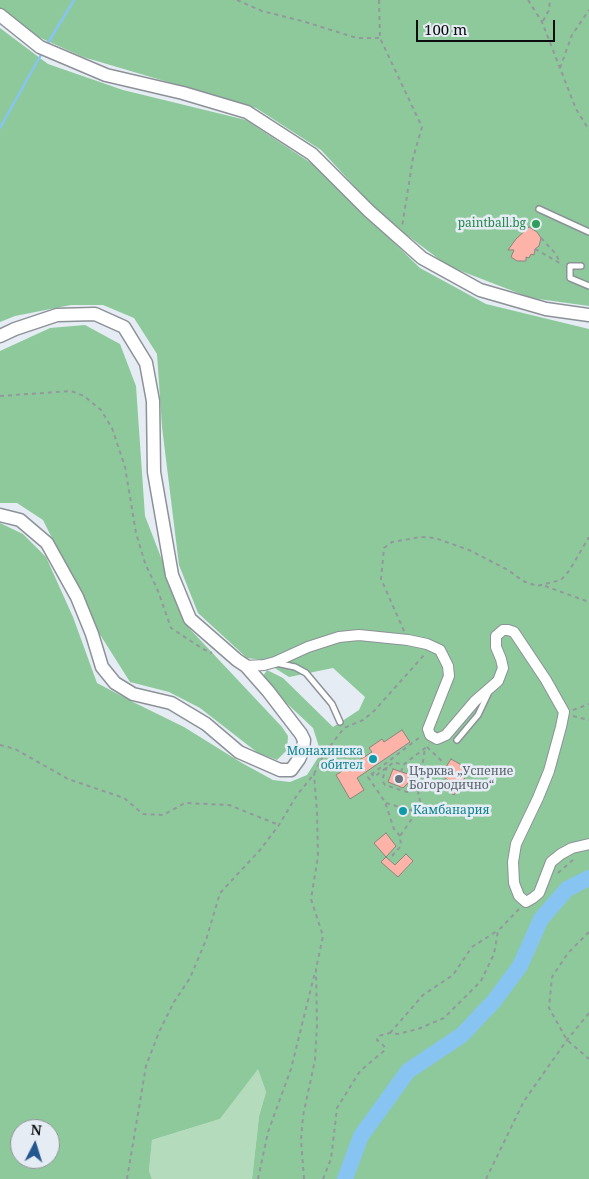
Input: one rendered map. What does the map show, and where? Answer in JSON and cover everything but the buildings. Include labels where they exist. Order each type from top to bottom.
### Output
[{"type":"street","points":[[0,15],[40,48],[106,75],[247,112],[312,154],[368,212],[422,258],[480,290],[546,309],[589,315]]},
{"type":"street","points":[[0,336],[58,314],[95,314],[124,327],[146,364],[153,401],[154,472],[172,575],[190,619],[246,666],[301,734],[304,740],[303,750],[291,770],[280,770],[239,752],[206,724],[171,703],[133,694],[115,683],[102,667],[92,634],[77,597],[47,543],[20,520],[0,515]]},
{"type":"street","points":[[246,666],[275,662],[308,647],[339,637],[359,635],[427,644],[440,650],[448,666],[449,676],[428,732],[432,737],[437,738],[446,735],[475,701],[498,681],[503,668],[496,647],[496,636],[499,632],[508,630],[514,632],[546,680],[564,712],[549,771],[516,844],[513,862],[514,883],[519,896],[526,902],[539,893],[552,862],[556,858],[572,848],[589,844]]},
{"type":"lane","points":[[539,209],[589,232]]},
{"type":"lane","points":[[581,266],[570,266],[570,278],[589,286]]},
{"type":"lane","points":[[275,662],[295,667],[306,674],[332,704],[340,722]]},
{"type":"lane","points":[[457,740],[478,715],[490,689]]},
{"type":"path","points":[[236,0],[262,11],[302,20],[357,38],[380,38]]},
{"type":"path","points":[[379,0],[380,38],[422,127],[413,158],[400,239]]},
{"type":"path","points":[[528,0],[542,22],[576,109],[589,130]]},
{"type":"path","points":[[542,22],[549,10],[550,0]]},
{"type":"path","points":[[560,68],[572,35],[589,10]]},
{"type":"path","points":[[541,238],[556,254],[562,264]]},
{"type":"path","points":[[534,250],[570,268]]},
{"type":"path","points":[[0,396],[71,391],[84,396],[101,410],[112,428],[125,467],[136,533],[145,563],[158,591],[171,628],[203,649],[219,656]]},
{"type":"path","points":[[408,640],[381,579],[384,548],[392,542],[421,537],[435,538],[469,550],[508,570],[523,582],[545,586],[589,602]]},
{"type":"path","points":[[545,586],[561,580],[569,571],[589,537]]},
{"type":"path","points":[[127,1179],[146,1066],[159,1032],[174,1002],[190,978],[206,940],[220,893],[260,850],[279,825],[297,795],[314,774],[324,754],[344,728],[363,720],[374,711],[426,653],[440,650]]},
{"type":"path","points":[[564,712],[589,704]]},
{"type":"path","points":[[564,712],[589,720]]},
{"type":"path","points":[[392,856],[401,846],[400,836],[394,829],[385,802],[368,777],[428,732]]},
{"type":"path","points":[[401,772],[403,765],[437,738]]},
{"type":"path","points":[[0,745],[15,749],[68,779],[124,798],[143,814],[163,815],[185,803],[229,804],[279,825]]},
{"type":"path","points":[[426,748],[444,763]]},
{"type":"path","points":[[400,836],[421,803],[418,795],[426,748]]},
{"type":"path","points":[[371,773],[374,777],[394,762],[403,765]]},
{"type":"path","points":[[387,767],[382,780],[385,785],[407,792],[411,792],[419,786]]},
{"type":"path","points":[[258,1179],[268,1132],[291,1068],[323,936],[312,899],[318,856],[314,774]]},
{"type":"path","points":[[385,802],[417,812]]},
{"type":"path","points":[[552,878],[589,844]]},
{"type":"path","points":[[390,1033],[423,995],[453,975],[472,947],[498,930],[526,902]]},
{"type":"path","points":[[323,1179],[331,1159],[336,1108],[360,1072],[385,1050],[384,1046],[377,1040],[378,1036],[418,1029],[444,1018],[481,981],[494,954],[498,930]]},
{"type":"path","points":[[589,932],[568,953],[552,977],[549,1008],[567,1040],[589,1059]]},
{"type":"path","points":[[304,1179],[301,1140],[315,1060],[317,1025],[316,968]]},
{"type":"path","points":[[486,1179],[524,1101],[567,1040],[589,1013]]},
{"type":"green space","points":[[0,0],[589,0],[589,306],[531,298],[448,266],[383,217],[321,150],[256,108],[83,57],[25,31],[0,8]]},
{"type":"green space","points":[[0,28],[48,64],[123,90],[246,120],[314,165],[420,268],[486,304],[589,329],[589,1179],[252,1179],[259,1116],[266,1092],[258,1069],[220,1119],[152,1140],[149,1171],[152,1179],[0,1179],[0,523],[23,534],[46,557],[73,617],[97,683],[184,727],[273,780],[290,782],[307,775],[321,753],[313,728],[261,679],[267,670],[283,678],[333,727],[359,710],[365,697],[333,668],[289,677],[262,660],[247,658],[198,613],[179,565],[162,427],[157,354],[134,318],[103,305],[71,305],[15,316],[0,322]]},
{"type":"green space","points":[[85,325],[120,344],[136,386],[145,516],[188,627],[282,727],[288,736],[287,750],[277,760],[258,753],[200,708],[169,692],[130,682],[99,633],[43,520],[17,503],[0,503],[0,351],[50,328]]},
{"type":"green space","points":[[258,1068],[266,1092],[259,1116],[252,1179],[152,1179],[149,1171],[152,1140],[220,1119]]},
{"type":"waterway","points":[[46,46],[74,0]]},
{"type":"waterway","points":[[0,128],[42,53]]},
{"type":"waterway","points":[[345,1179],[361,1136],[408,1071],[462,1035],[494,1001],[520,966],[541,919],[567,889],[589,878]]},
{"type":"place","name":"paintball.bg","points":[[536,224]]},
{"type":"place","name":"Монахинска обител","points":[[373,759]]},
{"type":"place","name":"Църква „Успение Богородично“","points":[[399,779]]},
{"type":"place","name":"Камбанария","points":[[403,811]]}]
